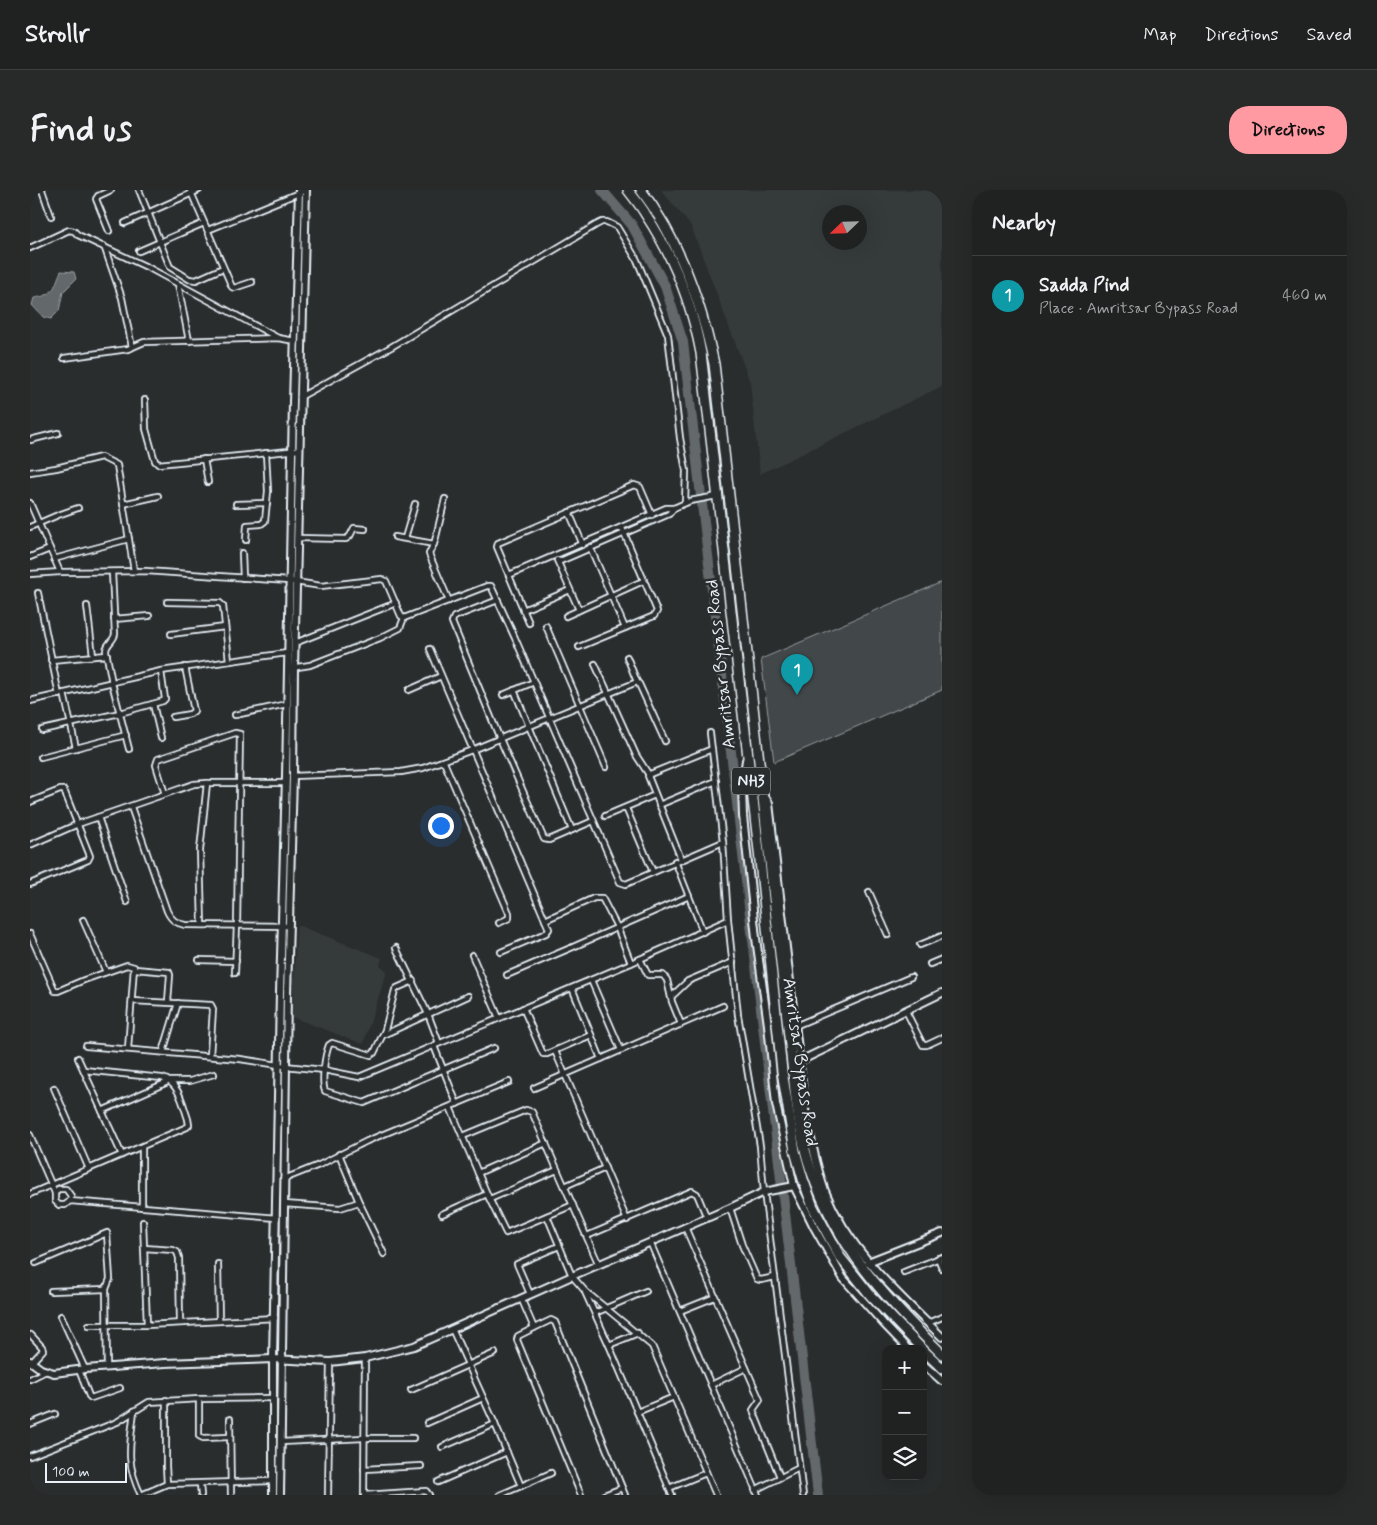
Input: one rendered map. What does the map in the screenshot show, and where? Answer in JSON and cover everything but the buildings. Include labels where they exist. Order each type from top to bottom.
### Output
[{"type":"highway","name":"Amritsar Bypass Road","points":[[628,190],[646,214],[673,262],[702,352],[715,496],[759,851],[782,1071],[795,1151],[813,1207],[840,1257],[871,1296],[917,1345]]},
{"type":"highway","name":"Amritsar Bypass Road","points":[[644,193],[673,241],[690,277],[705,324],[714,364],[792,1064],[798,1112],[810,1168],[835,1226],[851,1252],[887,1298],[942,1354]]},
{"type":"highway","name":"Amritsar Bypass Road","points":[[927,1354],[942,1368]]},
{"type":"main road","points":[[273,1495],[282,1066],[289,926],[293,776],[291,668],[287,653],[297,538],[306,190]]},
{"type":"main road","points":[[280,1495],[281,1442],[275,1318],[280,1218],[284,1204],[281,926],[287,704],[295,643],[292,450],[299,191]]},
{"type":"main road","points":[[747,750],[742,797],[756,938],[768,1025],[776,1104],[792,1186],[843,1278],[904,1345]]},
{"type":"main road","points":[[762,792],[769,803],[806,1116],[826,1191],[849,1236],[868,1262],[942,1337]]},
{"type":"main road","points":[[800,1061],[941,996]]},
{"type":"main road","points":[[31,1362],[46,1371],[59,1373],[165,1364],[277,1360],[330,1362],[365,1358],[414,1346],[764,1192],[792,1186]]},
{"type":"main road","points":[[868,1262],[942,1233]]},
{"type":"main road","points":[[927,1368],[942,1381]]},
{"type":"street","points":[[42,190],[51,216]]},
{"type":"street","points":[[109,230],[96,199],[98,196],[111,190]]},
{"type":"street","points":[[139,190],[170,267],[189,279],[198,280],[223,268]]},
{"type":"street","points":[[125,222],[199,190]]},
{"type":"street","points":[[208,230],[299,191],[306,190]]},
{"type":"street","points":[[191,192],[233,288],[252,282]]},
{"type":"street","points":[[300,397],[391,347],[596,225],[608,222],[616,227],[638,260],[668,335],[686,471],[685,503]]},
{"type":"street","points":[[139,250],[204,223]]},
{"type":"street","points":[[30,248],[69,230],[178,284],[278,338]]},
{"type":"street","points":[[104,246],[122,298],[132,347]]},
{"type":"street","points":[[178,284],[188,341]]},
{"type":"street","points":[[64,358],[125,350],[144,342],[278,338],[295,341]]},
{"type":"street","points":[[144,400],[146,429],[156,463],[299,450]]},
{"type":"street","points":[[30,440],[58,433]]},
{"type":"street","points":[[246,540],[247,525],[262,524],[265,521],[268,491],[266,453]]},
{"type":"street","points":[[30,472],[103,457],[118,467],[134,571]]},
{"type":"street","points":[[204,460],[208,482]]},
{"type":"street","points":[[529,623],[497,547],[498,543],[636,485],[640,487],[652,515]]},
{"type":"street","points":[[123,504],[158,496]]},
{"type":"street","points":[[509,576],[668,508],[715,496]]},
{"type":"street","points":[[445,499],[434,544],[429,552],[429,556],[449,601]]},
{"type":"street","points":[[30,503],[60,572]]},
{"type":"street","points":[[236,504],[267,503]]},
{"type":"street","points":[[405,538],[415,504]]},
{"type":"street","points":[[30,527],[78,508]]},
{"type":"street","points":[[558,562],[624,535],[669,514],[674,508]]},
{"type":"street","points":[[569,512],[586,544],[591,548],[625,628]]},
{"type":"street","points":[[297,538],[346,539],[354,528],[365,529]]},
{"type":"street","points":[[579,647],[654,616],[657,611],[622,528]]},
{"type":"street","points":[[395,537],[434,544]]},
{"type":"street","points":[[54,559],[129,539]]},
{"type":"street","points":[[30,557],[50,549]]},
{"type":"street","points":[[242,553],[243,578]]},
{"type":"street","points":[[555,556],[579,610]]},
{"type":"street","points":[[30,574],[134,571],[328,585],[384,579],[401,616],[404,618]]},
{"type":"street","points":[[112,572],[114,637],[106,648],[112,682],[129,749]]},
{"type":"street","points":[[566,616],[643,581]]},
{"type":"street","points":[[291,668],[310,665],[380,638],[400,628],[404,618],[487,586],[492,588],[620,882],[626,884],[722,842]]},
{"type":"street","points":[[523,610],[570,590]]},
{"type":"street","points":[[38,593],[59,694]]},
{"type":"street","points":[[498,600],[454,617],[452,622],[500,739],[544,839],[549,840],[594,820]]},
{"type":"street","points":[[167,602],[220,603],[223,606],[230,661]]},
{"type":"street","points":[[295,643],[396,603]]},
{"type":"street","points":[[87,606],[93,656]]},
{"type":"street","points":[[114,619],[149,616]]},
{"type":"street","points":[[546,626],[606,767]]},
{"type":"street","points":[[171,634],[225,627]]},
{"type":"street","points":[[430,648],[548,929],[547,932],[501,952]]},
{"type":"street","points":[[30,701],[161,671],[287,653]]},
{"type":"street","points":[[52,660],[107,655]]},
{"type":"street","points":[[627,657],[665,741]]},
{"type":"street","points":[[596,664],[636,754],[648,775],[682,859]]},
{"type":"street","points":[[173,718],[190,714],[194,711],[185,667]]},
{"type":"street","points":[[42,730],[120,713],[165,700],[161,671]]},
{"type":"street","points":[[409,690],[441,676]]},
{"type":"street","points":[[503,695],[534,682]]},
{"type":"street","points":[[30,845],[78,824],[188,786],[207,783],[286,779],[293,776],[410,771],[444,762],[638,682]]},
{"type":"street","points":[[514,690],[572,830]]},
{"type":"street","points":[[64,693],[76,748]]},
{"type":"street","points":[[154,704],[161,738]]},
{"type":"street","points":[[235,715],[287,704]]},
{"type":"street","points":[[165,794],[156,765],[158,758],[238,733],[241,738],[235,972]]},
{"type":"street","points":[[710,733],[738,1015],[760,1146],[764,1192],[803,1495]]},
{"type":"street","points":[[41,757],[126,735]]},
{"type":"street","points":[[648,775],[712,749]]},
{"type":"street","points":[[444,762],[509,913],[509,918],[499,924]]},
{"type":"street","points":[[659,805],[716,781]]},
{"type":"street","points":[[202,925],[200,850],[207,783]]},
{"type":"street","points":[[30,802],[62,789],[78,824],[90,858],[30,884]]},
{"type":"street","points":[[605,816],[655,795]]},
{"type":"street","points":[[131,807],[166,911],[171,919],[185,925],[289,926]]},
{"type":"street","points":[[626,808],[653,872]]},
{"type":"street","points":[[98,817],[127,902]]},
{"type":"street","points":[[675,861],[702,932]]},
{"type":"street","points":[[870,892],[888,935]]},
{"type":"street","points":[[506,975],[689,896]]},
{"type":"street","points":[[545,920],[594,898],[600,898],[604,900],[617,927],[631,963]]},
{"type":"street","points":[[83,920],[106,972]]},
{"type":"street","points":[[86,1046],[240,1058],[362,1077],[728,920]]},
{"type":"street","points":[[30,934],[55,991],[127,965],[135,969],[169,972],[168,1002]]},
{"type":"street","points":[[920,946],[942,936]]},
{"type":"street","points":[[396,948],[428,1014],[439,1043]]},
{"type":"street","points":[[472,955],[499,1018]]},
{"type":"street","points":[[640,959],[648,975],[660,974],[665,976],[681,1024]]},
{"type":"street","points":[[930,964],[942,959]]},
{"type":"street","points":[[199,960],[236,961]]},
{"type":"street","points":[[671,997],[688,981],[733,962]]},
{"type":"street","points":[[128,1049],[135,969]]},
{"type":"street","points":[[795,1026],[911,977]]},
{"type":"street","points":[[591,980],[621,1050]]},
{"type":"street","points":[[413,981],[395,990],[383,1035],[375,1052],[371,1055],[330,1044],[324,1070],[324,1088],[326,1091],[364,1103],[494,1048]]},
{"type":"street","points":[[572,988],[601,1059]]},
{"type":"street","points":[[383,1035],[468,996]]},
{"type":"street","points":[[132,1001],[209,1004],[212,1006],[210,1056]]},
{"type":"street","points":[[163,1052],[178,1003]]},
{"type":"street","points":[[534,1088],[723,1006]]},
{"type":"street","points":[[523,1008],[543,1054],[555,1051],[591,1035]]},
{"type":"street","points":[[906,1011],[923,1045],[942,1038]]},
{"type":"street","points":[[434,1046],[457,1104]]},
{"type":"street","points":[[555,1051],[626,1220]]},
{"type":"street","points":[[78,1058],[122,1155]]},
{"type":"street","points":[[84,1070],[190,1081],[214,1074]]},
{"type":"street","points":[[102,1111],[170,1080]]},
{"type":"street","points":[[30,1194],[188,1127],[188,1120],[176,1087],[170,1080]]},
{"type":"street","points":[[284,1179],[319,1165],[367,1141],[509,1082]]},
{"type":"street","points":[[54,1088],[89,1169]]},
{"type":"street","points":[[450,1107],[488,1196],[506,1232],[573,1205]]},
{"type":"street","points":[[463,1136],[528,1110],[533,1114],[599,1264]]},
{"type":"street","points":[[30,1135],[52,1185],[55,1193],[54,1198],[57,1203],[65,1205],[70,1201],[280,1218]]},
{"type":"street","points":[[478,1173],[546,1143]]},
{"type":"street","points":[[142,1147],[142,1207]]},
{"type":"street","points":[[339,1154],[384,1254]]},
{"type":"street","points":[[565,1186],[605,1168]]},
{"type":"street","points":[[442,1214],[557,1170]]},
{"type":"street","points":[[55,1193],[61,1188],[66,1189],[70,1193],[70,1201]]},
{"type":"street","points":[[587,1236],[692,1191],[697,1194],[707,1218]]},
{"type":"street","points":[[284,1204],[340,1208],[359,1202]]},
{"type":"street","points":[[730,1208],[742,1245],[757,1279],[775,1277]]},
{"type":"street","points":[[547,1216],[572,1276],[585,1291],[652,1346],[716,1495]]},
{"type":"street","points":[[142,1222],[147,1325]]},
{"type":"street","points":[[685,1227],[760,1400],[753,1410],[780,1477]]},
{"type":"street","points":[[36,1263],[107,1233],[110,1279],[106,1289],[107,1368]]},
{"type":"street","points":[[650,1242],[756,1492],[799,1468]]},
{"type":"street","points":[[530,1294],[517,1264],[559,1246]]},
{"type":"street","points":[[144,1248],[173,1250],[177,1252],[179,1258],[180,1323]]},
{"type":"street","points":[[904,1272],[940,1257],[942,1268]]},
{"type":"street","points":[[218,1264],[219,1321]]},
{"type":"street","points":[[51,1291],[106,1289]]},
{"type":"street","points":[[585,1291],[672,1495]]},
{"type":"street","points":[[595,1313],[646,1291]]},
{"type":"street","points":[[680,1311],[715,1296]]},
{"type":"street","points":[[521,1298],[534,1328]]},
{"type":"street","points":[[61,1316],[91,1398],[120,1388]]},
{"type":"street","points":[[928,1323],[942,1317]]},
{"type":"street","points":[[89,1325],[147,1325],[275,1318]]},
{"type":"street","points":[[581,1495],[517,1340],[518,1336],[552,1320],[555,1322],[626,1495]]},
{"type":"street","points":[[452,1329],[521,1486]]},
{"type":"street","points":[[609,1345],[638,1333]]},
{"type":"street","points":[[31,1336],[43,1349],[31,1362]]},
{"type":"street","points":[[412,1390],[495,1353]]},
{"type":"street","points":[[365,1358],[364,1495],[426,1491],[429,1495]]},
{"type":"street","points":[[328,1495],[330,1362]]},
{"type":"street","points":[[711,1385],[746,1368]]},
{"type":"street","points":[[30,1378],[46,1371]]},
{"type":"street","points":[[637,1412],[674,1397]]},
{"type":"street","points":[[30,1456],[117,1422],[149,1402],[274,1398]]},
{"type":"street","points":[[427,1423],[483,1398]]},
{"type":"street","points":[[199,1399],[198,1434],[200,1437],[230,1437]]},
{"type":"street","points":[[166,1400],[167,1484]]},
{"type":"street","points":[[134,1412],[129,1452],[131,1468],[141,1494],[151,1493],[167,1484],[273,1482]]},
{"type":"street","points":[[30,1424],[55,1414]]},
{"type":"street","points":[[230,1419],[231,1495]]},
{"type":"street","points":[[442,1447],[495,1424]]},
{"type":"street","points":[[281,1442],[413,1438]]},
{"type":"street","points":[[438,1482],[507,1452]]},
{"type":"street","points":[[364,1469],[421,1466]]},
{"type":"street","points":[[500,1495],[551,1473]]},
{"type":"street","points":[[669,1488],[706,1473]]},
{"type":"street","points":[[200,1484],[201,1495]]},
{"type":"street","points":[[604,1495],[622,1488]]},
{"type":"shaded area","points":[[661,190],[942,190],[942,386],[760,474],[750,382],[691,226]]},
{"type":"shaded area","points":[[61,271],[74,272],[76,279],[63,292],[59,311],[51,319],[43,317],[32,305],[34,298],[50,293]]},
{"type":"shaded area","points":[[942,582],[942,690],[774,762],[761,659]]},
{"type":"shaded area","points":[[297,925],[382,958],[380,965],[387,971],[363,1044],[292,1017]]},
{"type":"waterway","points":[[602,190],[632,225],[665,286],[683,342],[818,1495]]},
{"type":"place","name":"Sadda Pind","points":[[797,695]]}]
